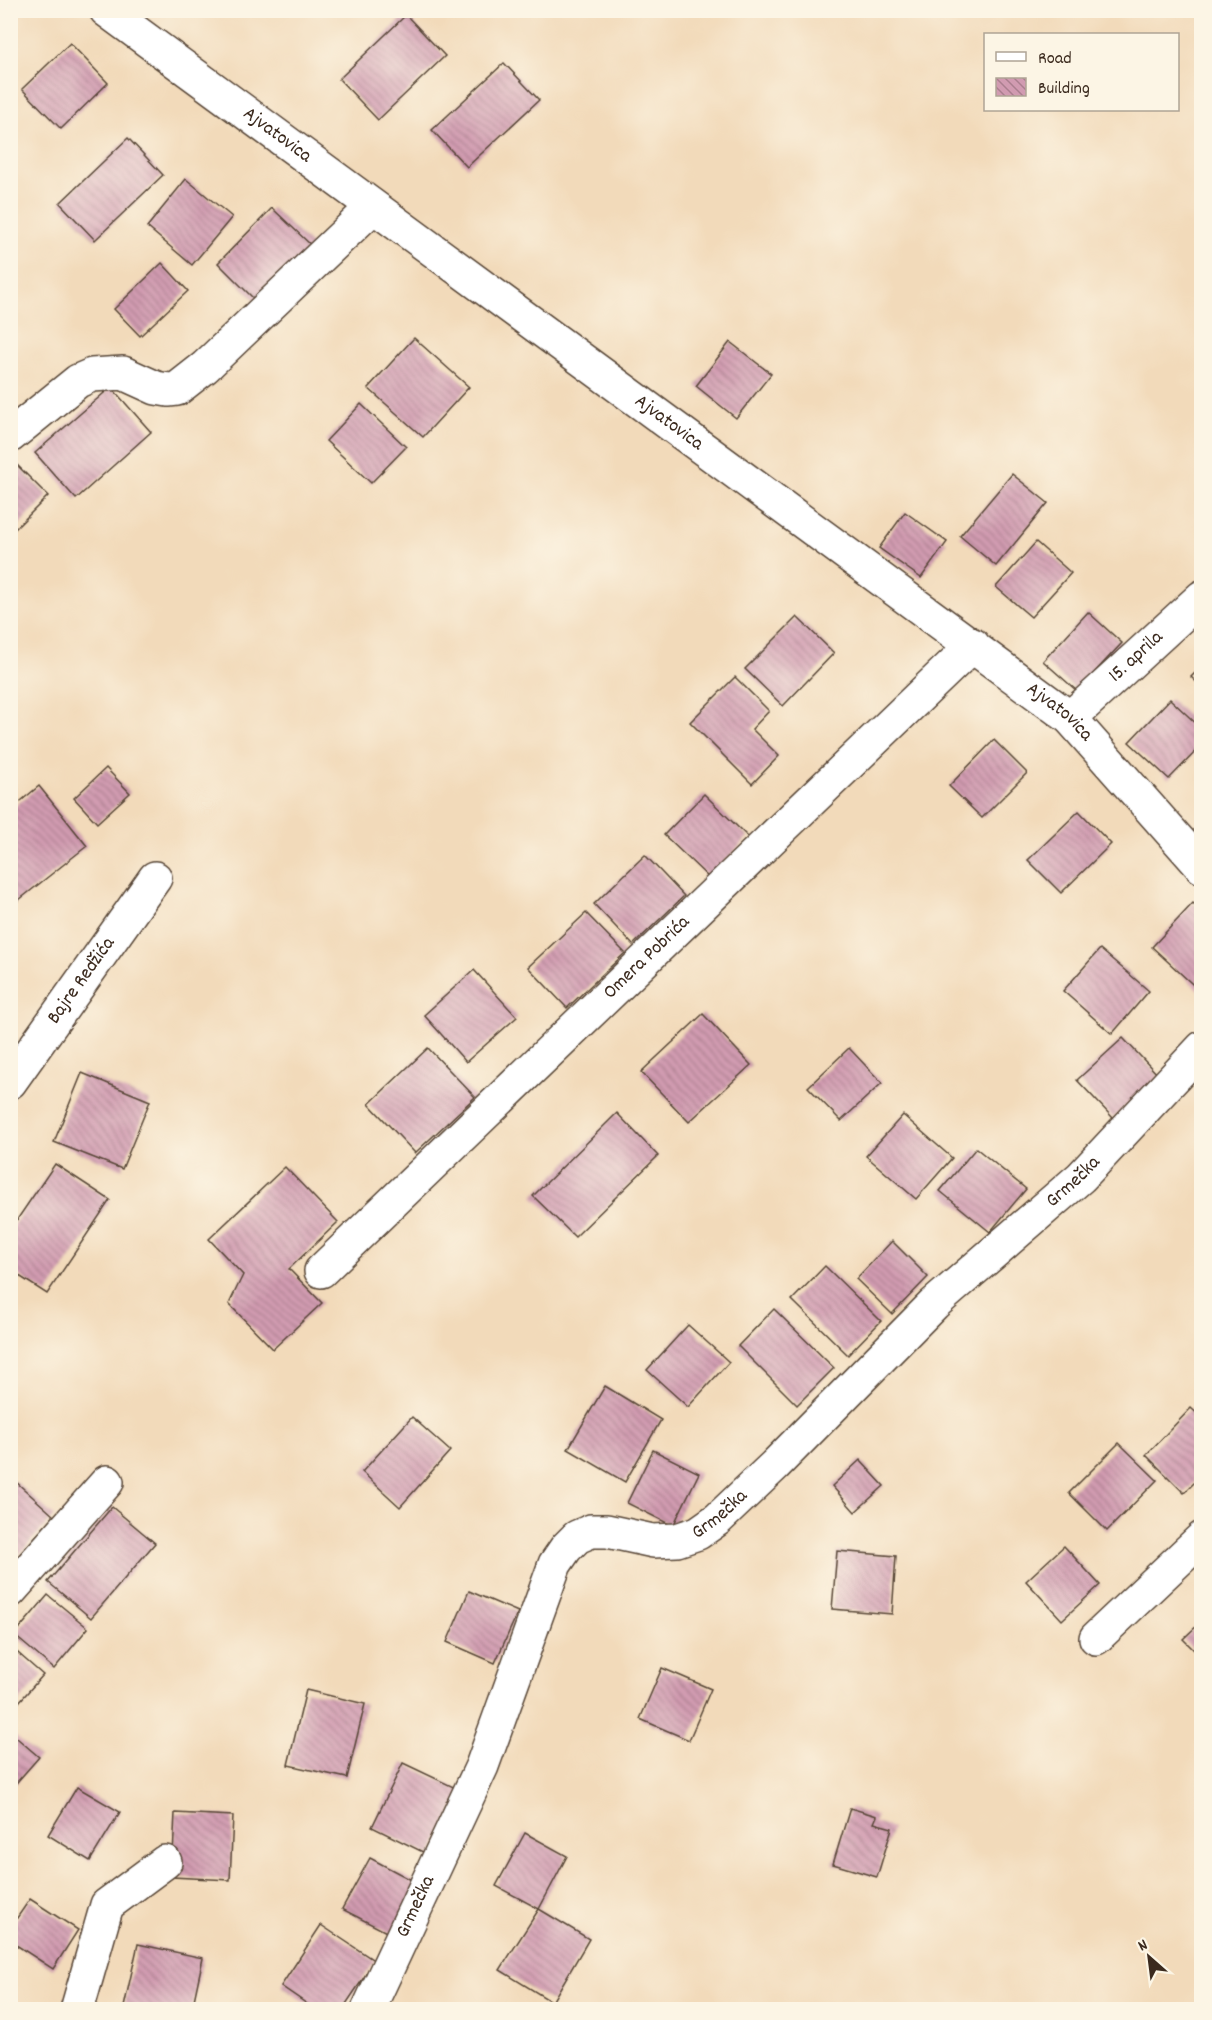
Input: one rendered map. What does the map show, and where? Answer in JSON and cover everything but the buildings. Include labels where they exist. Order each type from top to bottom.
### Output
[{"type":"street","name":"Ajvatovica","points":[[106,10],[1070,718],[1202,867]]},
{"type":"street","points":[[10,436],[78,381],[92,375],[123,373],[156,388],[168,390],[177,388],[205,367],[373,207]]},
{"type":"street","name":"15. aprila","points":[[1070,718],[1202,597]]},
{"type":"street","name":"Omera Pobrića","points":[[321,1271],[973,645]]},
{"type":"street","name":"Bajre Redžića","points":[[10,1082],[155,878]]},
{"type":"street","name":"Grmečka","points":[[368,2010],[482,1766],[555,1564],[566,1548],[578,1537],[591,1531],[608,1531],[653,1541],[677,1540],[698,1533],[718,1519],[775,1465],[934,1304],[1082,1177],[1202,1048]]},
{"type":"street","points":[[10,1591],[107,1482]]},
{"type":"street","points":[[1096,1638],[1202,1538]]},
{"type":"street","points":[[77,2010],[107,1905],[165,1862]]}]
